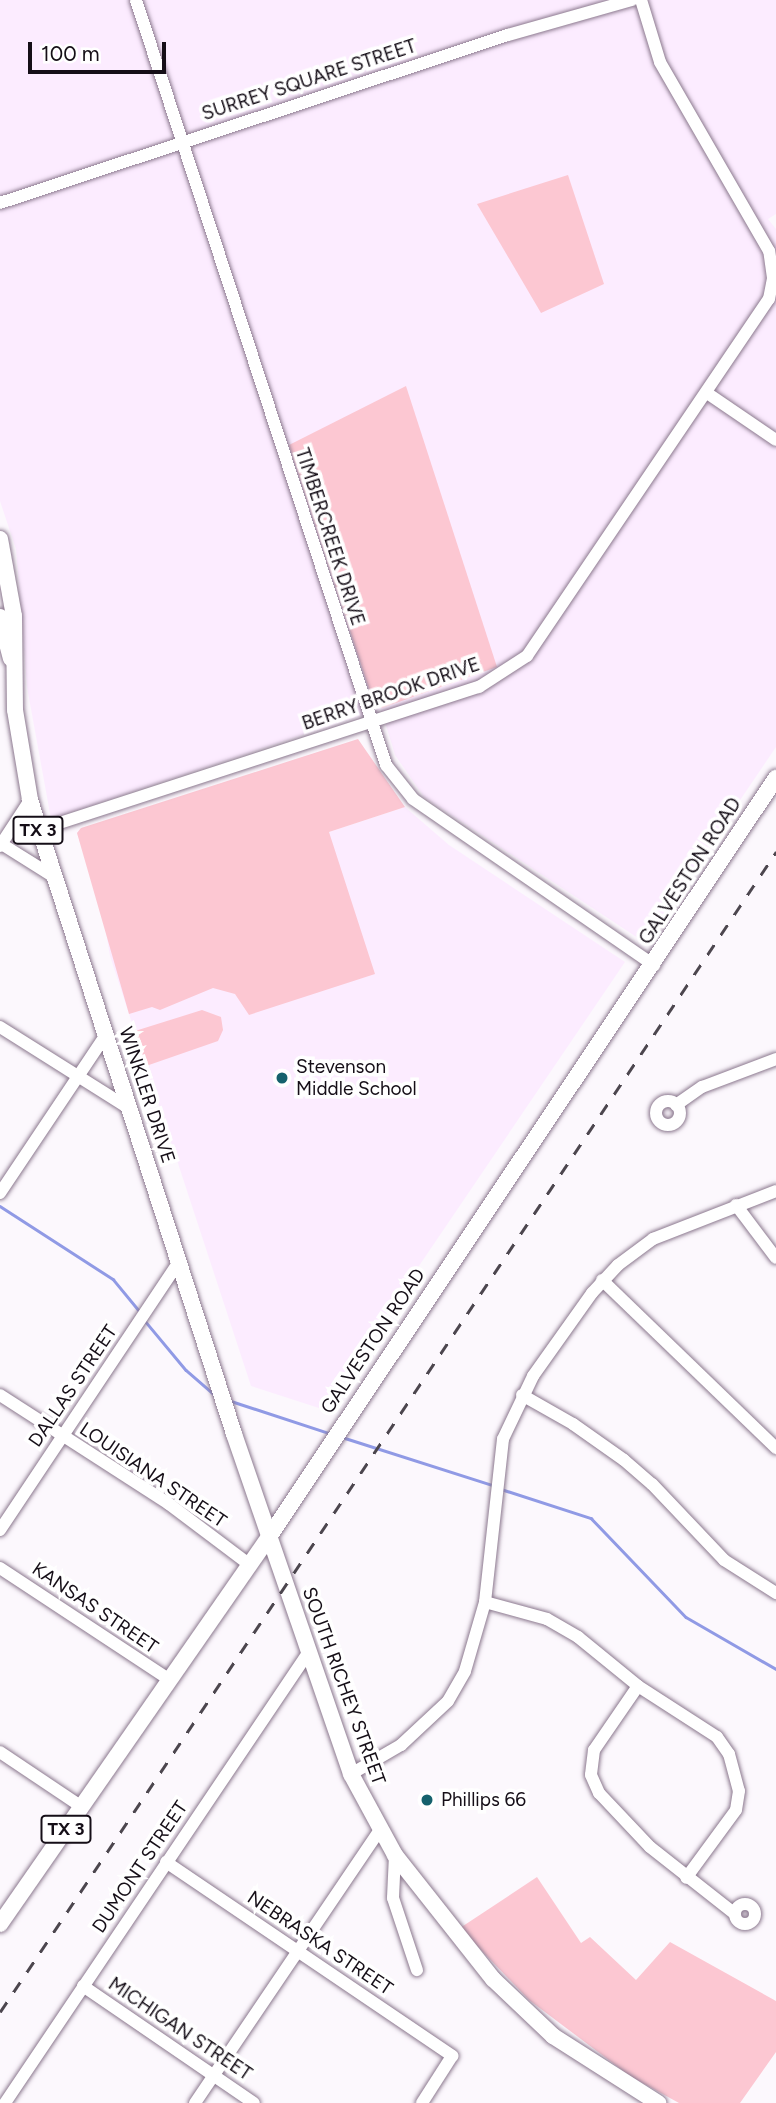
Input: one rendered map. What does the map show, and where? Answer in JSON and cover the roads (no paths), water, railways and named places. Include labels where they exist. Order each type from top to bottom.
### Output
[{"type":"main road","name":"WINKLER DRIVE","points":[[0,539],[5,583],[16,637],[12,661]]},
{"type":"main road","name":"WINKLER DRIVE","points":[[0,617],[12,661],[21,761],[51,875],[269,1537]]},
{"type":"main road","name":"GALVESTON ROAD","points":[[0,1924],[269,1537],[654,965],[776,778]]},
{"type":"main road","name":"SOUTH RICHEY STREET","points":[[269,1537],[351,1774],[379,1831],[395,1855],[468,1952],[508,1994],[553,2035],[629,2089],[658,2103]]},
{"type":"street","name":"TIMBERCREEK DRIVE","points":[[136,0],[370,723],[395,781],[413,799],[654,965]]},
{"type":"street","name":"SURREY SQUARE STREET","points":[[0,203],[508,36],[632,0]]},
{"type":"street","name":"BERRY BROOK DRIVE","points":[[38,830],[479,687],[527,656],[769,299],[771,260],[676,95],[651,37],[641,0]]},
{"type":"street","points":[[707,393],[776,440]]},
{"type":"street","points":[[30,800],[0,844],[51,875]]},
{"type":"street","points":[[0,1027],[77,1079],[130,1109]]},
{"type":"street","points":[[0,1193],[105,1036]]},
{"type":"street","points":[[677,1105],[702,1087],[776,1059]]},
{"type":"street","points":[[351,1774],[401,1745],[448,1701],[477,1639],[485,1602],[497,1467],[503,1438],[522,1395],[602,1280],[653,1239],[776,1191]]},
{"type":"street","points":[[736,1205],[776,1258]]},
{"type":"street","name":"DALLAS STREET","points":[[0,1530],[179,1262]]},
{"type":"street","points":[[602,1280],[776,1448]]},
{"type":"street","name":"LOUISIANA STREET","points":[[0,1395],[158,1497],[250,1565]]},
{"type":"street","points":[[522,1395],[573,1424],[624,1460],[652,1483],[724,1560],[776,1593]]},
{"type":"street","name":"KANSAS STREET","points":[[0,1568],[170,1680]]},
{"type":"street","points":[[485,1602],[547,1619],[578,1637],[638,1686],[717,1737],[736,1768],[736,1810],[686,1878]]},
{"type":"street","name":"DUMONT STREET","points":[[5,2103],[307,1653]]},
{"type":"street","points":[[638,1686],[599,1739],[591,1774],[598,1793],[686,1878],[734,1913]]},
{"type":"street","points":[[0,1752],[82,1807]]},
{"type":"street","points":[[195,2103],[379,1831]]},
{"type":"street","points":[[395,1855],[393,1898],[417,1970]]},
{"type":"street","name":"NEBRASKA STREET","points":[[166,1863],[453,2056],[422,2103]]},
{"type":"street","name":"MICHIGAN STREET","points":[[83,1986],[254,2103]]},
{"type":"waterway","points":[[0,1206],[113,1279],[141,1313]]},
{"type":"waterway","points":[[146,1322],[186,1370],[215,1395]]},
{"type":"waterway","points":[[231,1401],[332,1434]]},
{"type":"waterway","points":[[345,1438],[495,1486]]},
{"type":"waterway","points":[[501,1489],[591,1518],[686,1617],[776,1669]]},
{"type":"railway","points":[[0,2012],[776,852]]},
{"type":"place","name":"Stevenson Middle School","points":[[282,1078]]},
{"type":"place","name":"Phillips 66","points":[[427,1800]]}]
